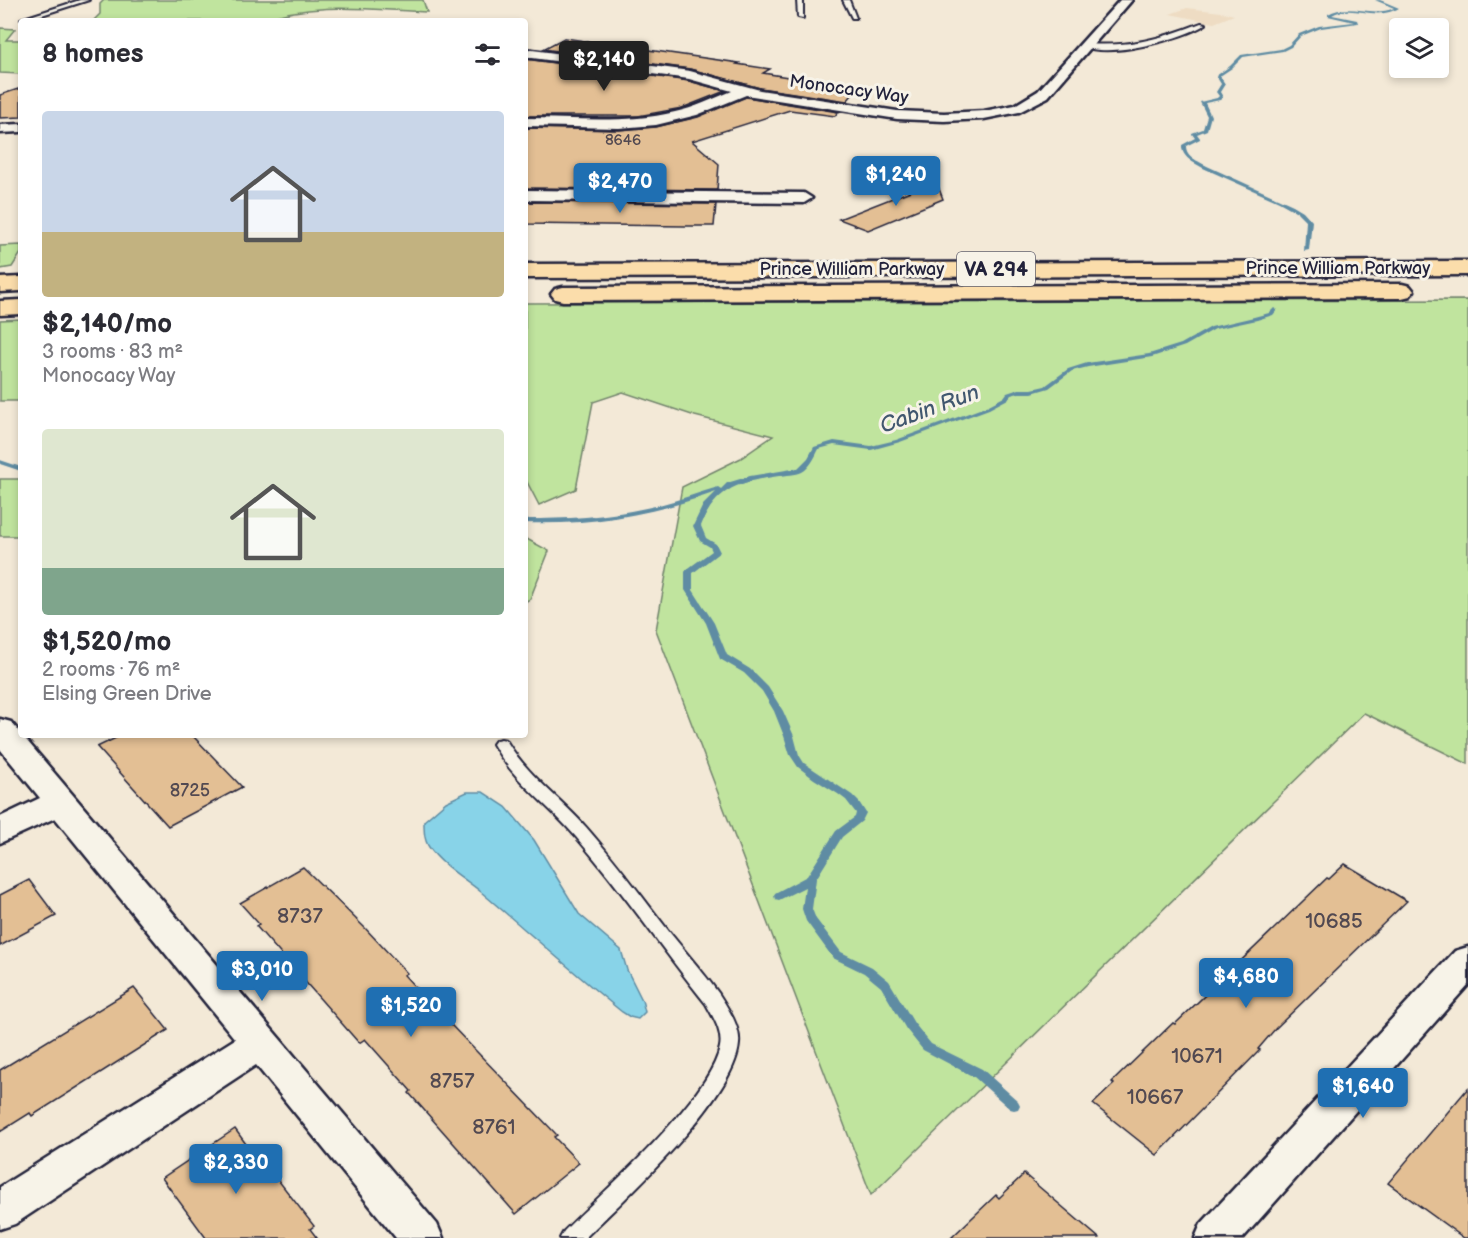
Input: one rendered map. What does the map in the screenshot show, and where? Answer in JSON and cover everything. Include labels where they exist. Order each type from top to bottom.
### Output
[{"type":"highway","name":"Prince William Parkway","points":[[528,271],[1468,268]]},
{"type":"highway","points":[[0,285],[18,284]]},
{"type":"highway","name":"Prince William Parkway","points":[[537,294],[1423,291]]},
{"type":"highway","points":[[0,308],[18,307]]},
{"type":"street","name":"Monocacy Way","points":[[528,53],[690,75],[743,91],[917,117],[984,115],[1019,108],[1044,94],[1126,0]]},
{"type":"street","points":[[528,122],[654,121],[683,114],[743,91]]},
{"type":"street","points":[[0,129],[18,128]]},
{"type":"street","points":[[528,195],[804,198]]},
{"type":"street","points":[[0,729],[422,1238]]},
{"type":"street","points":[[0,831],[60,802]]},
{"type":"street","points":[[1216,1238],[1468,961]]},
{"type":"street","points":[[0,1210],[260,1043]]},
{"type":"lane","points":[[27,18],[86,0]]},
{"type":"lane","points":[[800,0],[801,17]]},
{"type":"lane","points":[[846,0],[854,17]]},
{"type":"lane","points":[[1086,46],[1117,48],[1144,46],[1203,24]]},
{"type":"lane","points":[[501,744],[516,770],[553,802],[582,833],[712,999],[729,1031],[730,1048],[721,1071],[702,1099],[664,1145],[571,1238]]},
{"type":"shaded area","points":[[1187,8],[1234,15],[1214,23],[1170,14]]},
{"type":"green space","points":[[104,0],[423,0],[427,12],[343,8],[301,11],[271,18],[96,18],[100,14],[100,4]]},
{"type":"green space","points":[[0,28],[15,29],[6,40],[18,40],[18,74],[0,73]]},
{"type":"green space","points":[[18,245],[18,258],[12,267],[0,269],[0,246]]},
{"type":"green space","points":[[1468,300],[1468,764],[1364,713],[871,1195],[656,630],[682,487],[741,458],[773,436],[695,416],[623,392],[593,402],[576,489],[539,505],[528,484],[528,303]]},
{"type":"green space","points":[[18,319],[18,401],[0,401],[0,320]]},
{"type":"green space","points":[[0,479],[18,479],[18,536],[0,536]]},
{"type":"green space","points":[[528,540],[549,551],[528,600]]},
{"type":"water","points":[[467,792],[483,792],[506,807],[534,840],[579,914],[621,950],[645,1012],[638,1019],[622,1012],[434,854],[425,838],[424,821],[446,802]]},
{"type":"building","points":[[564,38],[739,63],[737,64],[770,69],[763,73],[858,88],[847,101],[760,88],[690,69],[543,49]]},
{"type":"building","points":[[528,59],[689,81],[725,91],[682,108],[638,116],[528,116]]},
{"type":"building","points":[[18,89],[18,117],[0,118],[0,95]]},
{"type":"building","points":[[746,97],[838,112],[835,116],[790,110],[692,141],[719,164],[717,190],[528,188],[528,128],[619,130],[656,127],[698,117]]},
{"type":"building","points":[[936,181],[943,199],[868,230],[839,219]]},
{"type":"building","points":[[528,202],[716,204],[714,226],[528,224]]},
{"type":"building","points":[[116,738],[195,738],[242,787],[168,826],[97,747]]},
{"type":"building","points":[[1345,864],[1407,901],[1276,1028],[1258,1049],[1260,1050],[1157,1155],[1093,1104],[1114,1084],[1112,1082],[1173,1023],[1175,1024],[1327,878],[1329,879]]},
{"type":"building","points":[[303,867],[407,973],[404,975],[557,1135],[554,1137],[579,1163],[516,1214],[409,1093],[411,1091],[365,1039],[359,1043],[256,926],[259,924],[240,903]]},
{"type":"building","points":[[29,880],[56,916],[0,946],[0,895]]},
{"type":"building","points":[[134,988],[168,1030],[32,1116],[30,1113],[0,1132],[0,1070]]},
{"type":"building","points":[[1468,1088],[1468,1238],[1464,1238],[1388,1183]]},
{"type":"building","points":[[235,1129],[254,1155],[257,1153],[314,1226],[310,1229],[317,1238],[206,1238],[162,1178]]},
{"type":"building","points":[[1024,1174],[1099,1238],[951,1238],[996,1195],[999,1198]]},
{"type":"waterway","name":"Cabin Run","points":[[1306,250],[1309,221],[1301,212],[1193,161],[1184,151],[1184,145],[1198,138],[1194,134],[1205,130],[1209,116],[1202,102],[1218,99],[1221,96],[1218,92],[1223,84],[1218,76],[1242,56],[1282,50],[1290,46],[1300,35],[1320,27],[1356,23],[1356,21],[1329,15],[1336,11],[1379,13],[1397,8],[1377,0]]},
{"type":"waterway","name":"Cabin Run","points":[[730,485],[753,478],[800,470],[811,459],[816,448],[834,443],[871,448],[898,441],[987,408],[1009,394],[1047,387],[1070,370],[1087,365],[1150,356],[1183,345],[1213,328],[1255,319],[1271,314],[1274,310]]},
{"type":"waterway","name":"Cabin Run","points":[[0,462],[18,468]]},
{"type":"waterway","points":[[734,484],[711,500],[700,518],[697,526],[703,539],[713,546],[716,552],[689,572],[689,590],[710,623],[723,657],[747,671],[772,699],[784,723],[798,762],[842,791],[856,804],[861,813],[859,819],[839,834],[811,879]]},
{"type":"waterway","name":"Cabin Run","points":[[528,521],[600,519],[670,505],[718,489]]},
{"type":"waterway","points":[[779,896],[811,879]]},
{"type":"waterway","points":[[811,879],[807,909],[811,921],[837,955],[868,970],[885,984],[910,1026],[927,1047],[978,1073],[1014,1105]]}]
